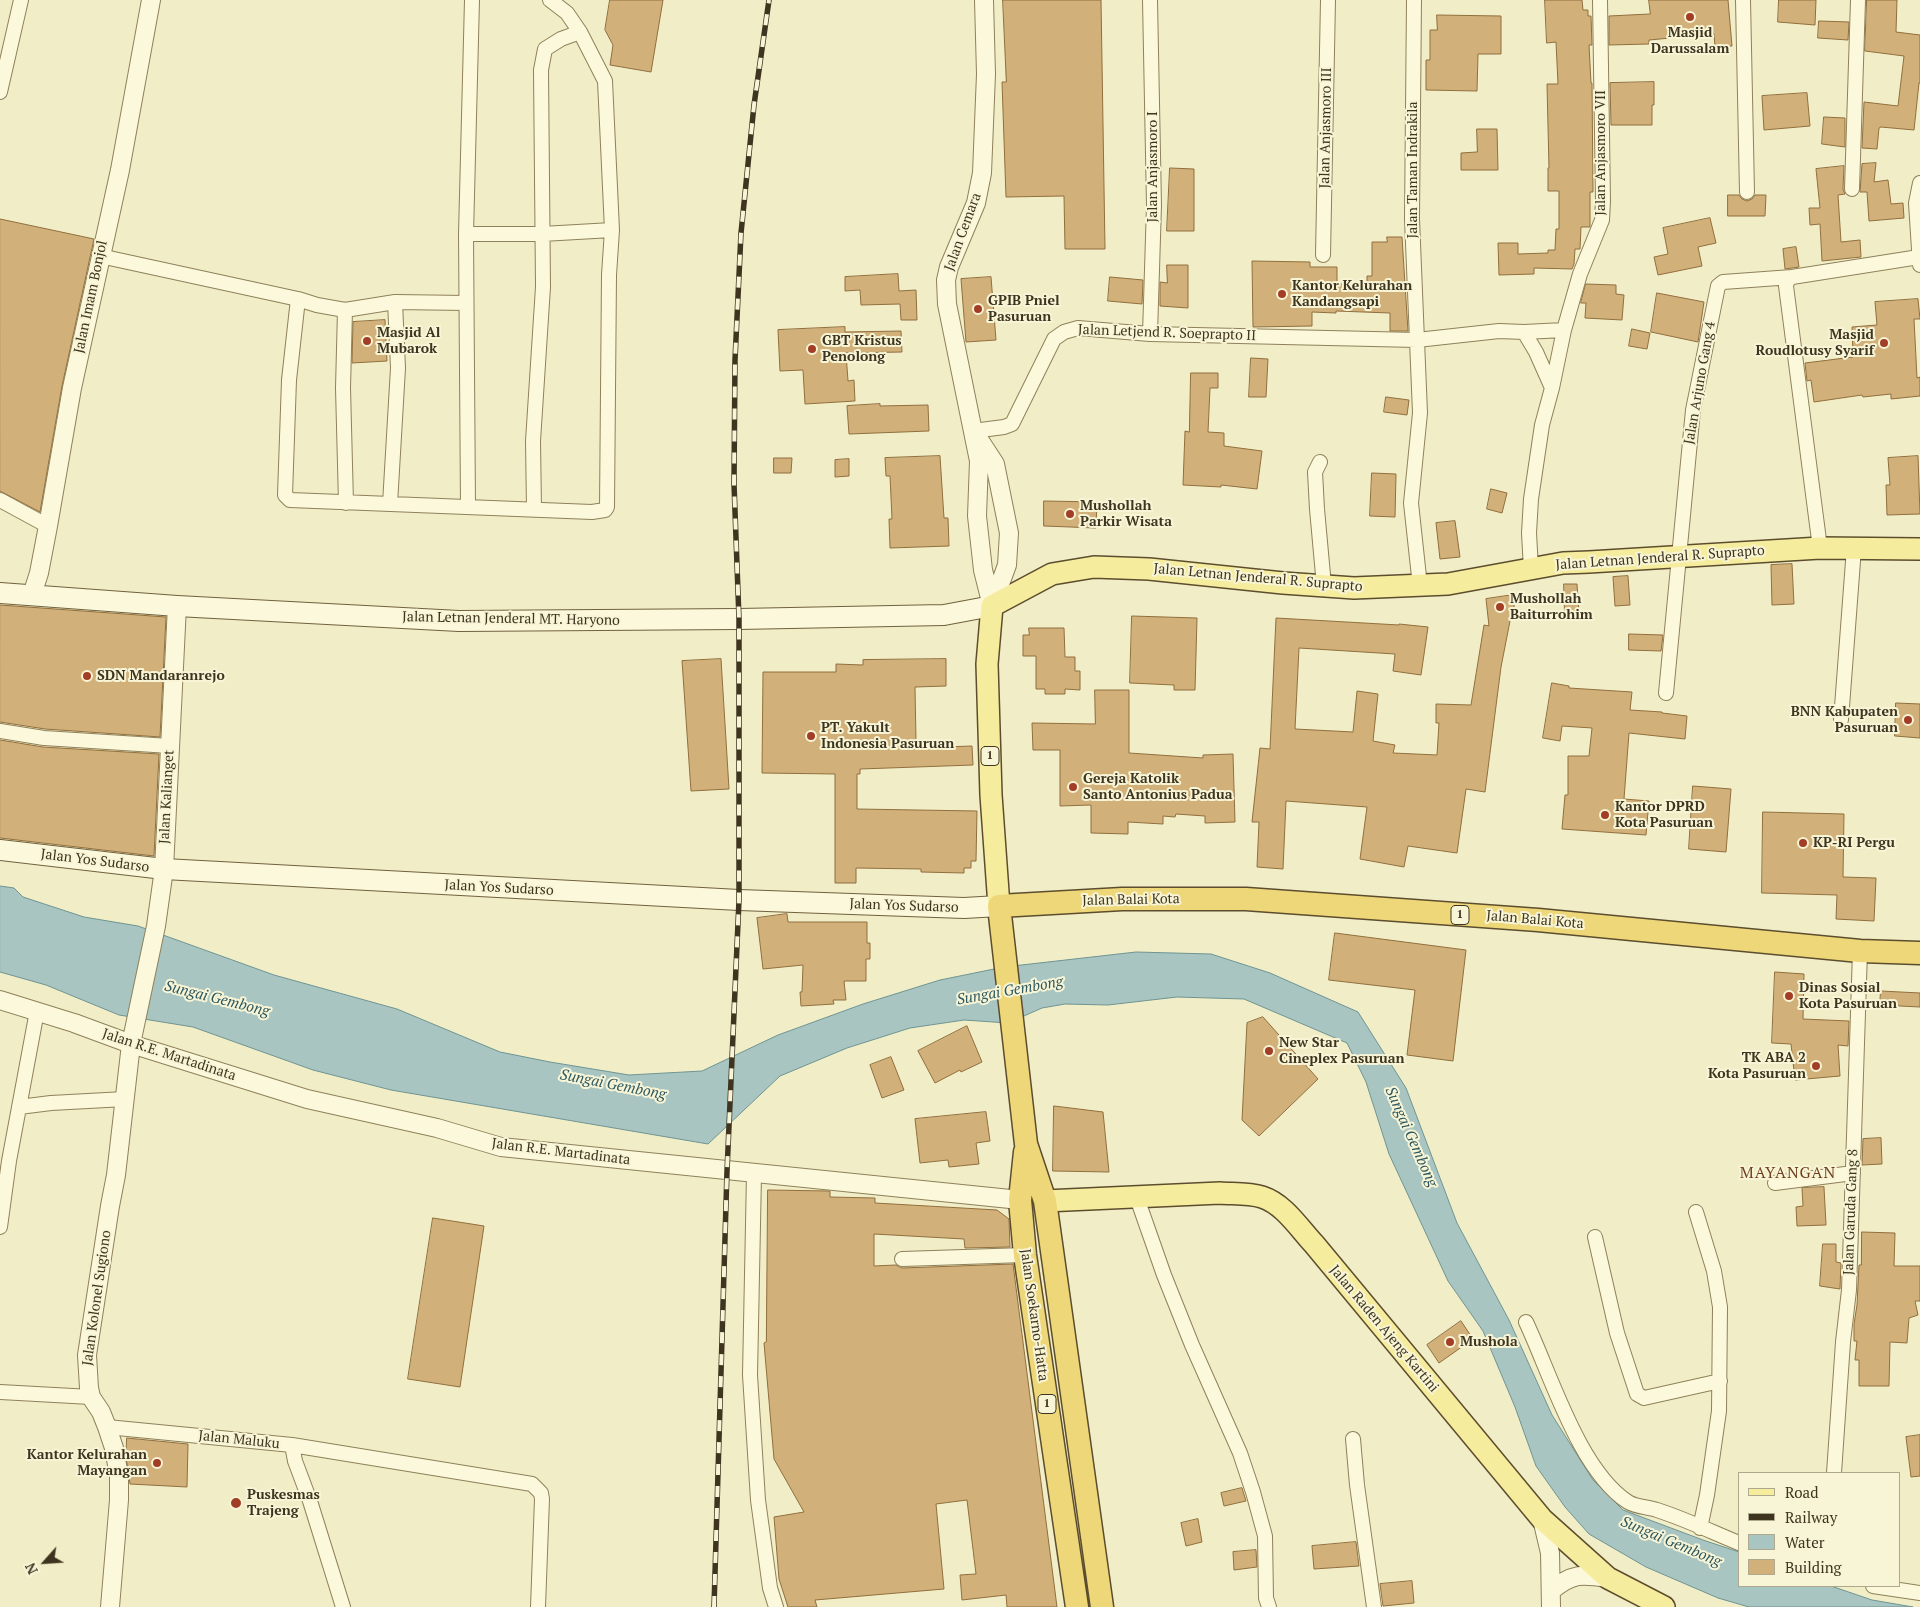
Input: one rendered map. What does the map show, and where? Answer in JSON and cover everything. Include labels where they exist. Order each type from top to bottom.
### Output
[{"type":"highway","name":"Jalan Balai Kota","points":[[999,906],[1122,899],[1246,899],[1547,921],[1860,951],[1920,953]]},
{"type":"highway","name":"1","points":[[999,906],[1026,1144],[1045,1201]]},
{"type":"highway","name":"1","points":[[1020,1200],[1026,1144]]},
{"type":"highway","name":"Jalan Soekarno-Hatta","points":[[1020,1200],[1025,1255],[1077,1607]]},
{"type":"highway","name":"Jalan Soekarno-Hatta","points":[[1045,1201],[1102,1607]]},
{"type":"main road","name":"Jalan Letnan Jenderal R. Suprapto","points":[[992,606],[1052,574],[1094,567],[1149,569],[1324,586],[1420,586],[1448,584],[1563,564],[1680,555],[1820,548],[1920,549]]},
{"type":"main road","name":"Jalan Letnan Jenderal MT. Haryono","points":[[0,593],[177,606],[459,621],[739,619],[944,614],[992,606]]},
{"type":"main road","name":"1","points":[[992,606],[987,664],[991,795],[999,906]]},
{"type":"main road","name":"Jalan Yos Sudarso","points":[[0,850],[164,869],[739,900],[964,908],[999,906]]},
{"type":"main road","name":"Jalan Raden Ajeng Kartini","points":[[1045,1201],[1220,1193],[1263,1197],[1279,1206],[1314,1244],[1542,1519],[1608,1578],[1664,1607]]},
{"type":"main road","points":[[1020,1200],[1045,1201]]},
{"type":"street","points":[[0,92],[21,0]]},
{"type":"street","name":"Jalan Imam Bonjol","points":[[32,595],[39,573],[72,388],[120,170],[150,0]]},
{"type":"street","points":[[468,506],[466,234],[472,0]]},
{"type":"street","points":[[298,299],[288,380],[285,495],[290,500],[592,512],[605,510],[607,507],[609,274],[612,230],[605,81],[580,32],[567,13],[550,0]]},
{"type":"street","name":"Jalan Cemara","points":[[984,0],[986,74],[982,173],[976,203],[953,254],[946,280],[947,304],[970,407],[979,461],[977,516],[983,570],[992,606]]},
{"type":"street","name":"Jalan Anjasmoro I","points":[[1150,0],[1154,205],[1150,334]]},
{"type":"street","name":"Jalan Anjasmoro III","points":[[1323,255],[1328,0]]},
{"type":"street","name":"Jalan Taman Indrakila","points":[[1414,0],[1412,219],[1420,413],[1411,503],[1420,586]]},
{"type":"street","name":"Jalan Anjasmoro VII","points":[[1564,330],[1580,274],[1602,220],[1600,0]]},
{"type":"street","points":[[1744,0],[1747,192]]},
{"type":"street","points":[[1852,189],[1858,0]]},
{"type":"street","points":[[534,509],[533,441],[542,287],[541,70],[543,53],[548,46],[580,32]]},
{"type":"street","points":[[1920,183],[1916,203],[1920,264]]},
{"type":"street","points":[[466,234],[542,234],[612,230]]},
{"type":"street","points":[[100,256],[298,299],[317,306],[345,310],[395,302],[466,303]]},
{"type":"street","points":[[1820,548],[1786,286],[1787,281],[1792,277],[1920,257]]},
{"type":"street","name":"Jalan Arjuno Gang 4","points":[[1680,555],[1693,410],[1718,286],[1723,282],[1792,277]]},
{"type":"street","points":[[390,504],[398,368],[395,302]]},
{"type":"street","points":[[345,310],[343,388],[346,502]]},
{"type":"street","name":"Jalan Letjend R. Soeprapto II","points":[[973,431],[1004,427],[1012,424],[1054,339],[1064,332],[1078,328],[1150,334],[1417,340]]},
{"type":"street","points":[[1417,340],[1484,332],[1564,330],[1542,425],[1531,499],[1529,533],[1531,570]]},
{"type":"street","points":[[1524,332],[1536,352],[1552,388]]},
{"type":"street","name":"Jalan Cemara","points":[[973,431],[995,464],[1009,533],[1007,566],[992,606]]},
{"type":"street","points":[[1320,462],[1315,472],[1324,586]]},
{"type":"street","points":[[0,500],[48,526]]},
{"type":"street","points":[[1841,720],[1854,548]]},
{"type":"street","points":[[1666,693],[1680,555]]},
{"type":"street","name":"Jalan Kalianget","points":[[131,1044],[156,926],[164,869],[177,606]]},
{"type":"street","points":[[0,731],[44,738],[170,746]]},
{"type":"street","name":"Jalan Garuda Gang 8","points":[[1834,1472],[1843,1342],[1849,1290],[1860,951]]},
{"type":"street","name":"Jalan R.E. Martadinata","points":[[0,1000],[74,1023],[131,1044],[307,1099],[437,1128],[501,1147],[1020,1200]]},
{"type":"street","points":[[0,1227],[36,1011]]},
{"type":"street","name":"Jalan Kolonel Sugiono","points":[[110,1607],[119,1500],[119,1476],[114,1448],[107,1427],[101,1412],[91,1397],[87,1380],[87,1355],[116,1175],[131,1044]]},
{"type":"street","points":[[19,1107],[51,1103],[125,1099]]},
{"type":"street","points":[[1774,1183],[1853,1173]]},
{"type":"street","points":[[754,1174],[750,1375],[758,1500],[770,1588],[776,1607]]},
{"type":"street","points":[[1137,1198],[1192,1345],[1240,1453],[1253,1492],[1265,1536],[1266,1598],[1268,1607]]},
{"type":"street","points":[[1696,1212],[1714,1271],[1720,1307],[1719,1411],[1707,1495],[1700,1528]]},
{"type":"street","points":[[1595,1237],[1617,1333],[1637,1394],[1644,1398],[1720,1381]]},
{"type":"street","points":[[902,1259],[1025,1255]]},
{"type":"street","points":[[1526,1322],[1580,1445],[1596,1470],[1613,1489],[1630,1503],[1658,1510],[1738,1543]]},
{"type":"street","points":[[0,1392],[91,1397]]},
{"type":"street","name":"Jalan Maluku","points":[[107,1427],[292,1445],[295,1461],[310,1501],[342,1607]]},
{"type":"street","points":[[1353,1439],[1357,1485],[1374,1607]]},
{"type":"street","points":[[292,1445],[532,1484],[540,1493],[542,1499],[538,1607]]},
{"type":"street","points":[[1542,1519],[1550,1553],[1551,1599]]},
{"type":"street","points":[[1551,1599],[1572,1577],[1589,1575],[1608,1578]]},
{"type":"street","points":[[1880,1587],[1920,1593]]},
{"type":"water","name":"Sungai Gembong","points":[[0,886],[14,888],[23,897],[84,917],[138,926],[274,975],[397,1009],[500,1052],[629,1075],[702,1071],[778,1035],[863,1004],[940,980],[1004,967],[1136,952],[1211,954],[1270,973],[1358,1012],[1406,1088],[1457,1223],[1509,1320],[1552,1415],[1593,1480],[1623,1510],[1738,1552],[1738,1587],[1834,1587],[1872,1600],[1913,1607],[1749,1607],[1718,1598],[1646,1567],[1589,1534],[1565,1507],[1536,1466],[1515,1407],[1483,1331],[1448,1281],[1389,1154],[1366,1082],[1347,1043],[1244,999],[1177,997],[1108,1005],[1065,1004],[1042,1008],[1008,1023],[964,1020],[910,1028],[847,1048],[780,1076],[708,1144],[391,1090],[313,1070],[193,1027],[119,1015],[46,985],[0,972]]},
{"type":"building","points":[[610,0],[663,0],[651,72],[610,65],[613,45],[605,30]]},
{"type":"building","points":[[1003,0],[1101,0],[1105,249],[1065,249],[1064,196],[1006,197],[1002,82],[1006,82]]},
{"type":"building","points":[[1545,0],[1582,0],[1583,10],[1588,10],[1588,16],[1591,16],[1592,45],[1589,45],[1592,83],[1593,192],[1590,192],[1590,227],[1581,227],[1580,249],[1575,249],[1572,269],[1534,268],[1534,274],[1499,275],[1498,243],[1518,243],[1518,254],[1548,253],[1548,250],[1555,250],[1556,229],[1559,229],[1559,191],[1548,191],[1547,84],[1558,84],[1556,42],[1547,43]]},
{"type":"building","name":"Masjid Darussalam","points":[[1649,0],[1728,0],[1732,46],[1715,47],[1714,34],[1649,40],[1649,44],[1609,45],[1609,16],[1650,14]]},
{"type":"building","points":[[1779,0],[1816,0],[1815,25],[1778,22]]},
{"type":"building","points":[[1867,0],[1897,0],[1896,32],[1920,35],[1920,83],[1914,130],[1879,128],[1877,149],[1862,148],[1864,102],[1898,106],[1904,56],[1865,51]]},
{"type":"building","points":[[1437,15],[1501,16],[1501,54],[1478,54],[1477,91],[1426,90],[1426,60],[1430,60],[1430,30],[1437,30]]},
{"type":"building","points":[[1819,21],[1849,22],[1848,40],[1818,38]]},
{"type":"building","points":[[1654,82],[1652,125],[1611,125],[1610,83]]},
{"type":"building","points":[[1807,93],[1810,126],[1764,130],[1762,96]]},
{"type":"building","points":[[1824,117],[1845,118],[1845,147],[1822,144]]},
{"type":"building","points":[[1477,129],[1497,129],[1498,170],[1461,170],[1461,153],[1477,152]]},
{"type":"building","points":[[1876,163],[1874,182],[1888,180],[1891,204],[1903,203],[1904,218],[1869,221],[1867,192],[1860,192],[1862,164]]},
{"type":"building","points":[[1844,166],[1843,189],[1845,194],[1838,195],[1841,242],[1860,240],[1861,257],[1822,261],[1820,224],[1810,225],[1809,208],[1820,208],[1816,169]]},
{"type":"building","points":[[1170,168],[1194,169],[1194,231],[1167,231]]},
{"type":"building","points":[[1728,195],[1739,195],[1747,201],[1755,195],[1766,195],[1765,216],[1728,216]]},
{"type":"building","points":[[1710,218],[1716,243],[1698,247],[1702,266],[1658,275],[1654,257],[1668,254],[1663,228]]},
{"type":"building","points":[[0,219],[94,239],[62,386],[40,512],[0,491]]},
{"type":"building","points":[[1387,237],[1402,237],[1408,331],[1390,331],[1390,313],[1336,311],[1336,313],[1312,312],[1312,326],[1253,327],[1252,261],[1310,262],[1310,267],[1337,267],[1337,284],[1367,285],[1367,276],[1372,276],[1372,242],[1387,242]]},
{"type":"building","points":[[1796,247],[1799,267],[1785,269],[1783,249]]},
{"type":"building","points":[[1167,265],[1188,265],[1188,308],[1160,306],[1160,282],[1167,283]]},
{"type":"building","points":[[898,274],[899,291],[916,290],[917,320],[901,320],[900,304],[861,305],[860,290],[845,291],[845,277]]},
{"type":"building","name":"GPIB Pniel Pasuruan","points":[[991,277],[996,340],[966,342],[961,279]]},
{"type":"building","points":[[1110,277],[1143,280],[1142,304],[1108,301]]},
{"type":"building","points":[[1586,284],[1616,285],[1616,294],[1624,295],[1622,320],[1585,318],[1586,303],[1581,303]]},
{"type":"building","points":[[1657,293],[1704,302],[1698,342],[1651,332]]},
{"type":"building","points":[[1918,299],[1920,319],[1914,319],[1917,378],[1920,377],[1920,396],[1891,399],[1891,394],[1863,397],[1862,395],[1814,402],[1811,380],[1807,381],[1805,363],[1853,357],[1852,327],[1877,325],[1875,302]]},
{"type":"building","name":"Masjid Al Mubarok","points":[[385,320],[387,361],[352,363],[353,322]]},
{"type":"building","points":[[845,327],[845,332],[901,331],[902,352],[846,353],[848,381],[854,380],[855,401],[805,404],[803,370],[780,371],[778,330]]},
{"type":"building","points":[[1632,329],[1650,333],[1647,349],[1629,346]]},
{"type":"building","points":[[1251,358],[1268,359],[1266,397],[1249,397]]},
{"type":"building","points":[[1191,373],[1218,373],[1218,388],[1210,388],[1208,432],[1224,433],[1224,446],[1262,451],[1257,489],[1221,485],[1221,487],[1183,485],[1185,431],[1189,432]]},
{"type":"building","points":[[1386,397],[1409,400],[1407,415],[1384,412]]},
{"type":"building","points":[[880,404],[880,406],[928,405],[929,431],[849,434],[847,406]]},
{"type":"building","points":[[940,456],[944,518],[948,518],[949,546],[890,548],[889,519],[892,519],[890,476],[886,476],[885,458]]},
{"type":"building","points":[[1918,456],[1920,514],[1887,515],[1886,485],[1890,485],[1888,458]]},
{"type":"building","points":[[774,458],[792,458],[791,473],[774,473]]},
{"type":"building","points":[[849,459],[849,476],[835,477],[835,460]]},
{"type":"building","points":[[1372,473],[1396,474],[1395,517],[1370,516]]},
{"type":"building","points":[[1491,489],[1507,493],[1502,513],[1487,509]]},
{"type":"building","name":"Mushollah Parkir Wisata","points":[[1044,501],[1097,502],[1096,528],[1044,526]]},
{"type":"building","points":[[1455,521],[1460,557],[1440,559],[1436,523]]},
{"type":"building","points":[[1792,564],[1794,604],[1772,605],[1771,565]]},
{"type":"building","points":[[1628,576],[1630,605],[1615,606],[1613,577]]},
{"type":"building","points":[[1564,584],[1577,584],[1579,613],[1565,614]]},
{"type":"building","points":[[1513,595],[1515,615],[1511,616],[1501,667],[1485,792],[1466,789],[1457,853],[1408,846],[1404,867],[1360,859],[1367,807],[1286,801],[1283,869],[1257,867],[1259,822],[1252,822],[1260,748],[1270,749],[1276,618],[1428,627],[1421,675],[1393,671],[1395,654],[1299,648],[1295,729],[1353,732],[1357,691],[1378,694],[1373,741],[1395,745],[1393,753],[1437,755],[1439,723],[1436,723],[1436,704],[1471,705],[1484,625],[1489,626],[1486,599]]},
{"type":"building","points":[[0,605],[166,617],[160,737],[45,729],[0,722]]},
{"type":"building","points":[[1132,616],[1197,618],[1195,690],[1174,690],[1174,685],[1130,683]]},
{"type":"building","points":[[1029,628],[1064,628],[1065,657],[1075,657],[1075,671],[1080,671],[1080,690],[1065,689],[1065,694],[1045,694],[1045,689],[1036,689],[1036,656],[1023,656],[1023,635],[1029,635]]},
{"type":"building","points":[[1629,634],[1663,635],[1661,651],[1629,650]]},
{"type":"building","points":[[721,659],[729,789],[691,791],[682,661]]},
{"type":"building","points":[[946,659],[946,686],[915,687],[916,742],[943,742],[943,747],[972,746],[973,765],[860,769],[860,774],[857,774],[857,809],[977,811],[976,861],[971,861],[971,868],[964,868],[964,873],[921,872],[921,869],[856,868],[856,883],[835,883],[835,774],[762,773],[763,672],[836,672],[836,664],[863,665],[863,660]]},
{"type":"building","points":[[1552,683],[1569,686],[1569,688],[1632,692],[1630,710],[1687,716],[1685,739],[1629,733],[1624,799],[1649,801],[1646,835],[1562,829],[1565,795],[1568,795],[1568,756],[1589,756],[1592,728],[1562,726],[1560,741],[1543,738]]},
{"type":"building","points":[[1095,690],[1129,690],[1129,753],[1203,758],[1203,755],[1233,754],[1235,822],[1205,823],[1205,816],[1176,814],[1175,817],[1163,816],[1163,824],[1128,822],[1128,834],[1091,833],[1091,805],[1060,806],[1060,750],[1033,750],[1032,723],[1095,724]]},
{"type":"building","name":"BNN Kabupaten Pasuruan","points":[[1896,703],[1920,704],[1920,738],[1895,736]]},
{"type":"building","points":[[0,740],[43,747],[159,754],[154,856],[0,838]]},
{"type":"building","points":[[1693,786],[1731,789],[1726,852],[1689,849]]},
{"type":"building","name":"KP-RI Pergu","points":[[1763,812],[1844,814],[1843,877],[1876,878],[1874,921],[1836,919],[1837,895],[1762,893]]},
{"type":"building","points":[[787,914],[788,922],[867,922],[867,943],[870,943],[870,959],[866,959],[866,981],[844,981],[846,1000],[833,1000],[834,1004],[801,1006],[800,992],[802,992],[803,965],[763,969],[757,918]]},
{"type":"building","points":[[1335,933],[1466,950],[1453,1061],[1407,1055],[1415,990],[1329,980]]},
{"type":"building","name":"Dinas Sosial Kota Pasuruan","points":[[1775,972],[1804,974],[1803,1019],[1849,1021],[1848,1046],[1838,1045],[1840,1076],[1795,1080],[1791,1044],[1772,1043]]},
{"type":"building","points":[[1881,991],[1920,993],[1920,1007],[1880,1005]]},
{"type":"building","name":"New Star Cineplex Pasuruan","points":[[1263,1017],[1318,1079],[1259,1136],[1242,1120],[1247,1023]]},
{"type":"building","points":[[967,1026],[982,1062],[961,1072],[960,1070],[935,1083],[918,1051]]},
{"type":"building","points":[[891,1057],[904,1090],[882,1098],[870,1065]]},
{"type":"building","points":[[1054,1106],[1103,1112],[1109,1172],[1053,1171]]},
{"type":"building","points":[[986,1112],[990,1141],[976,1143],[979,1164],[949,1167],[948,1160],[920,1163],[915,1119]]},
{"type":"building","points":[[1881,1138],[1882,1164],[1862,1165],[1863,1139]]},
{"type":"building","points":[[1824,1187],[1826,1225],[1797,1226],[1796,1207],[1803,1206],[1802,1188]]},
{"type":"building","points":[[768,1190],[830,1191],[830,1197],[875,1198],[875,1203],[997,1210],[1009,1219],[1010,1247],[965,1248],[964,1239],[874,1234],[874,1266],[896,1265],[902,1268],[1013,1264],[1057,1607],[1007,1607],[1006,1595],[962,1600],[960,1575],[976,1574],[967,1500],[936,1504],[944,1589],[815,1600],[817,1607],[788,1607],[779,1579],[774,1517],[804,1512],[774,1459],[764,1343],[766,1342]]},
{"type":"building","points":[[433,1218],[484,1226],[460,1387],[408,1379]]},
{"type":"building","points":[[1862,1232],[1895,1233],[1894,1266],[1920,1266],[1920,1301],[1915,1301],[1918,1315],[1909,1318],[1907,1343],[1890,1342],[1889,1386],[1859,1386],[1859,1360],[1855,1360],[1857,1341],[1854,1341],[1854,1324],[1859,1265],[1861,1265]]},
{"type":"building","points":[[1823,1244],[1836,1244],[1836,1262],[1841,1263],[1840,1289],[1820,1286]]},
{"type":"building","name":"Mushola","points":[[1461,1321],[1473,1339],[1439,1363],[1427,1345]]},
{"type":"building","points":[[1920,1435],[1920,1476],[1911,1477],[1906,1437]]},
{"type":"building","name":"Kantor Kelurahan Mayangan","points":[[127,1438],[188,1444],[187,1487],[130,1484],[126,1457]]},
{"type":"building","points":[[1242,1488],[1246,1501],[1224,1506],[1221,1493]]},
{"type":"building","points":[[1198,1519],[1202,1542],[1186,1546],[1181,1523]]},
{"type":"building","points":[[1356,1542],[1359,1566],[1314,1569],[1312,1546]]},
{"type":"building","points":[[1256,1550],[1257,1567],[1234,1570],[1233,1552]]},
{"type":"building","points":[[1412,1581],[1414,1603],[1383,1606],[1380,1584]]},
{"type":"railway","points":[[714,1607],[727,1171],[739,900],[739,619],[734,484],[735,360],[741,233],[754,105],[769,0]]},
{"type":"place","name":"Masjid Darussalam","points":[[1690,17]]},
{"type":"place","name":"Kantor Kelurahan Kandangsapi","points":[[1282,294]]},
{"type":"place","name":"GPIB Pniel Pasuruan","points":[[978,309]]},
{"type":"place","name":"Masjid Al Mubarok","points":[[367,341]]},
{"type":"place","name":"Masjid Roudlotusy Syarif","points":[[1884,343]]},
{"type":"place","name":"GBT Kristus Penolong","points":[[812,349]]},
{"type":"place","name":"Mushollah Parkir Wisata","points":[[1070,514]]},
{"type":"place","name":"Mushollah Baiturrohim","points":[[1500,607]]},
{"type":"place","name":"SDN Mandaranrejo","points":[[87,676]]},
{"type":"place","name":"BNN Kabupaten Pasuruan","points":[[1908,720]]},
{"type":"place","name":"PT. Yakult Indonesia Pasuruan","points":[[811,736]]},
{"type":"place","name":"Gereja Katolik Santo Antonius Padua","points":[[1073,787]]},
{"type":"place","name":"Kantor DPRD Kota Pasuruan","points":[[1605,815]]},
{"type":"place","name":"KP-RI Pergu","points":[[1803,843]]},
{"type":"place","name":"Dinas Sosial Kota Pasuruan","points":[[1789,996]]},
{"type":"place","name":"New Star Cineplex Pasuruan","points":[[1269,1051]]},
{"type":"place","name":"TK ABA 2 Kota Pasuruan","points":[[1816,1066]]},
{"type":"place","name":"Mushola","points":[[1450,1342]]},
{"type":"place","name":"Kantor Kelurahan Mayangan","points":[[157,1463]]},
{"type":"place","name":"Puskesmas Trajeng","points":[[236,1503]]},
{"type":"district","name":"MAYANGAN","points":[[1788,1173]]}]
